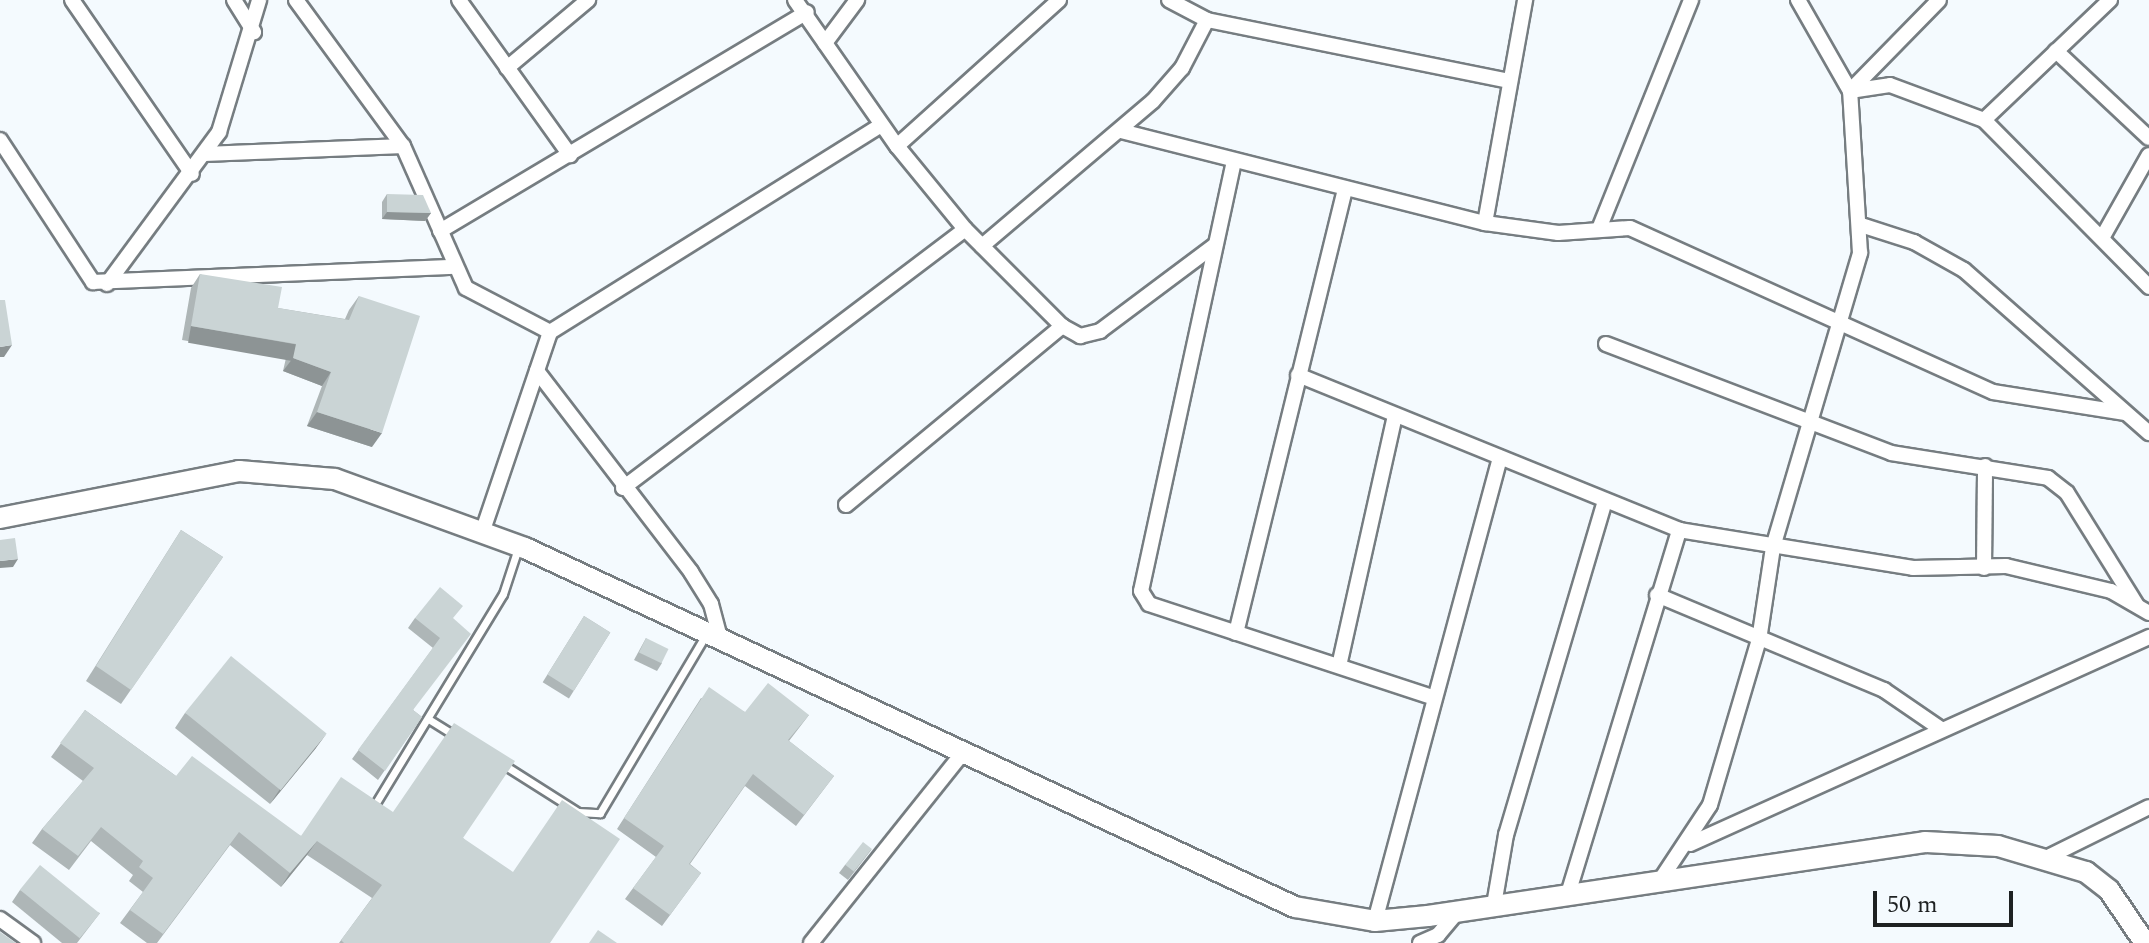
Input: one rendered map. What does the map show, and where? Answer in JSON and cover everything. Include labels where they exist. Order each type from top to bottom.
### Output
[{"type":"street","points":[[72,0],[192,174]]},
{"type":"street","points":[[234,0],[254,32]]},
{"type":"street","points":[[107,284],[205,154],[254,32],[259,0]]},
{"type":"street","points":[[296,0],[403,146],[454,267],[466,288],[494,308],[550,332]]},
{"type":"street","points":[[459,0],[570,155]]},
{"type":"street","points":[[507,68],[588,0]]},
{"type":"street","points":[[795,0],[807,12],[897,146],[965,229],[1062,326],[1080,336],[1100,331],[1215,245]]},
{"type":"street","points":[[825,43],[857,0]]},
{"type":"street","points":[[897,146],[1059,0]]},
{"type":"street","points":[[1169,0],[1207,20],[1510,81]]},
{"type":"street","points":[[1485,223],[1525,0]]},
{"type":"street","points":[[1599,229],[1691,0]]},
{"type":"street","points":[[1663,876],[1690,844],[1710,805],[1759,640],[1773,547],[1843,322],[1861,225],[1850,91],[1798,0]]},
{"type":"street","points":[[1850,91],[1939,0]]},
{"type":"street","points":[[1984,120],[2110,0]]},
{"type":"street","points":[[440,231],[807,12]]},
{"type":"street","points":[[982,246],[1121,131],[1182,68],[1207,20]]},
{"type":"street","points":[[2056,51],[2146,131]]},
{"type":"street","points":[[1850,91],[1890,85],[1984,120],[2149,287]]},
{"type":"street","points":[[482,533],[550,332],[881,125]]},
{"type":"street","points":[[1121,131],[1485,223],[1558,233],[1630,228],[1993,392],[2125,413]]},
{"type":"street","points":[[0,140],[83,276],[107,284],[454,267]]},
{"type":"street","points":[[205,154],[403,146]]},
{"type":"street","points":[[2102,238],[2149,155]]},
{"type":"street","points":[[1234,161],[1141,591],[1149,604],[1432,697]]},
{"type":"street","points":[[1236,633],[1345,188]]},
{"type":"street","points":[[1861,225],[1914,242],[1964,270],[2149,433]]},
{"type":"street","points":[[623,488],[965,229]]},
{"type":"street","points":[[846,505],[1062,326]]},
{"type":"street","points":[[1606,344],[1812,428],[1891,453],[2048,478],[2067,493],[2144,611]]},
{"type":"street","points":[[537,371],[623,488],[691,572],[714,637]]},
{"type":"street","points":[[1298,375],[1604,504],[1679,530],[1913,568],[1984,568],[2062,576],[2144,611]]},
{"type":"street","points":[[1339,666],[1395,415]]},
{"type":"street","points":[[1375,921],[1432,697],[1500,458]]},
{"type":"street","points":[[1984,568],[1985,466]]},
{"type":"street","points":[[0,518],[168,481],[285,470],[335,479],[518,546],[1252,891],[1375,921],[1568,894],[1663,876],[1925,842],[2050,856],[2109,890],[2145,943]]},
{"type":"street","points":[[1494,905],[1506,835],[1604,504]]},
{"type":"street","points":[[1568,894],[1679,530]]},
{"type":"street","points":[[1657,595],[1884,690],[1941,729]]},
{"type":"street","points":[[1690,844],[2149,637]]},
{"type":"street","points":[[811,943],[962,754]]},
{"type":"street","points":[[2050,856],[2149,807]]},
{"type":"street","points":[[1420,943],[1438,935],[1458,910]]},
{"type":"street","points":[[0,919],[33,943]]},
{"type":"lane","points":[[374,806],[430,720],[503,594],[518,546]]},
{"type":"lane","points":[[497,762],[578,812],[600,813],[714,637]]},
{"type":"lane","points":[[430,720],[471,745]]},
{"type":"building","points":[[387,194],[423,195],[431,213],[387,212]]},
{"type":"building","points":[[200,274],[282,287],[278,308],[349,320],[359,296],[420,316],[382,433],[317,412],[331,372],[293,358],[296,344],[191,326]]},
{"type":"building","points":[[0,300],[5,300],[12,345],[0,347]]},
{"type":"building","points":[[181,530],[223,557],[131,690],[96,666]]},
{"type":"building","points":[[15,538],[18,559],[0,561],[0,540]]},
{"type":"building","points":[[440,587],[463,606],[453,618],[471,634],[413,710],[422,717],[385,771],[358,750],[440,638],[415,618]]},
{"type":"building","points":[[584,616],[610,632],[574,691],[547,675]]},
{"type":"building","points":[[646,638],[668,649],[661,663],[639,652]]},
{"type":"building","points":[[231,656],[327,733],[281,790],[185,713]]},
{"type":"building","points":[[768,683],[809,715],[788,740],[834,776],[804,815],[753,774],[689,864],[701,873],[670,915],[633,888],[664,846],[624,818],[709,687],[745,712]]},
{"type":"building","points":[[85,710],[176,776],[192,756],[301,836],[341,777],[393,812],[454,723],[515,761],[463,838],[513,872],[562,800],[620,839],[550,943],[344,943],[341,940],[382,885],[317,841],[290,873],[239,832],[163,934],[130,910],[153,878],[139,867],[143,861],[101,827],[78,856],[42,829],[94,768],[60,743]]},
{"type":"building","points":[[863,842],[872,849],[854,872],[845,865]]},
{"type":"building","points":[[40,865],[100,913],[80,938],[20,890]]},
{"type":"building","points":[[598,930],[617,943],[589,943]]},
{"type":"building","points":[[0,932],[16,943],[0,943]]}]
